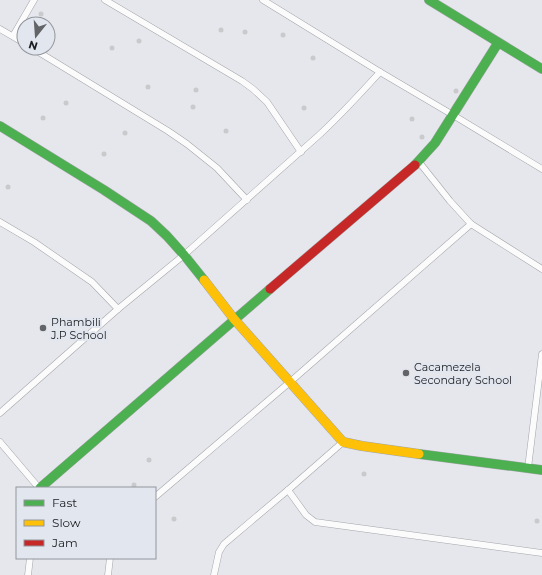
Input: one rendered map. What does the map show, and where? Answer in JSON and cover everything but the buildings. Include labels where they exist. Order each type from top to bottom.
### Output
[{"type":"street","points":[[12,36],[34,0]]},
{"type":"street","points":[[105,0],[253,89],[267,102],[301,152]]},
{"type":"street","points":[[263,0],[542,169]]},
{"type":"street","points":[[429,0],[542,69]]},
{"type":"street","points":[[0,29],[16,38]]},
{"type":"street","points":[[41,487],[234,319],[418,162],[435,143],[498,43]]},
{"type":"street","points":[[45,56],[187,144],[217,168],[247,200]]},
{"type":"street","points":[[0,413],[118,309],[184,256],[301,152],[354,102],[380,72]]},
{"type":"street","points":[[0,126],[104,190],[150,221],[167,236],[234,319],[343,442],[362,446],[542,470]]},
{"type":"street","points":[[418,162],[471,224],[542,269]]},
{"type":"street","points":[[0,222],[34,242],[92,282],[118,309]]},
{"type":"street","points":[[156,496],[290,382],[471,224]]},
{"type":"street","points":[[528,468],[542,354]]},
{"type":"street","points":[[0,442],[39,487]]},
{"type":"street","points":[[214,575],[219,552],[224,544],[343,442]]},
{"type":"street","points":[[288,490],[306,515],[315,522],[542,554]]},
{"type":"street","points":[[28,575],[30,559]]},
{"type":"street","points":[[108,575],[110,559]]},
{"type":"traffic: fast","points":[[429,0],[542,69]]},
{"type":"traffic: fast","points":[[415,165],[435,143],[498,43]]},
{"type":"traffic: fast","points":[[0,126],[104,190],[151,221],[167,236],[204,280]]},
{"type":"traffic: fast","points":[[41,487],[270,289]]},
{"type":"traffic: fast","points":[[419,454],[542,470]]},
{"type":"traffic: slow","points":[[204,280],[234,319],[343,442],[419,454]]},
{"type":"traffic: jam","points":[[270,289],[415,165]]},
{"type":"place","name":"Phambili J.P School","points":[[43,328]]},
{"type":"place","name":"Cacamezela Secondary School","points":[[406,373]]}]
